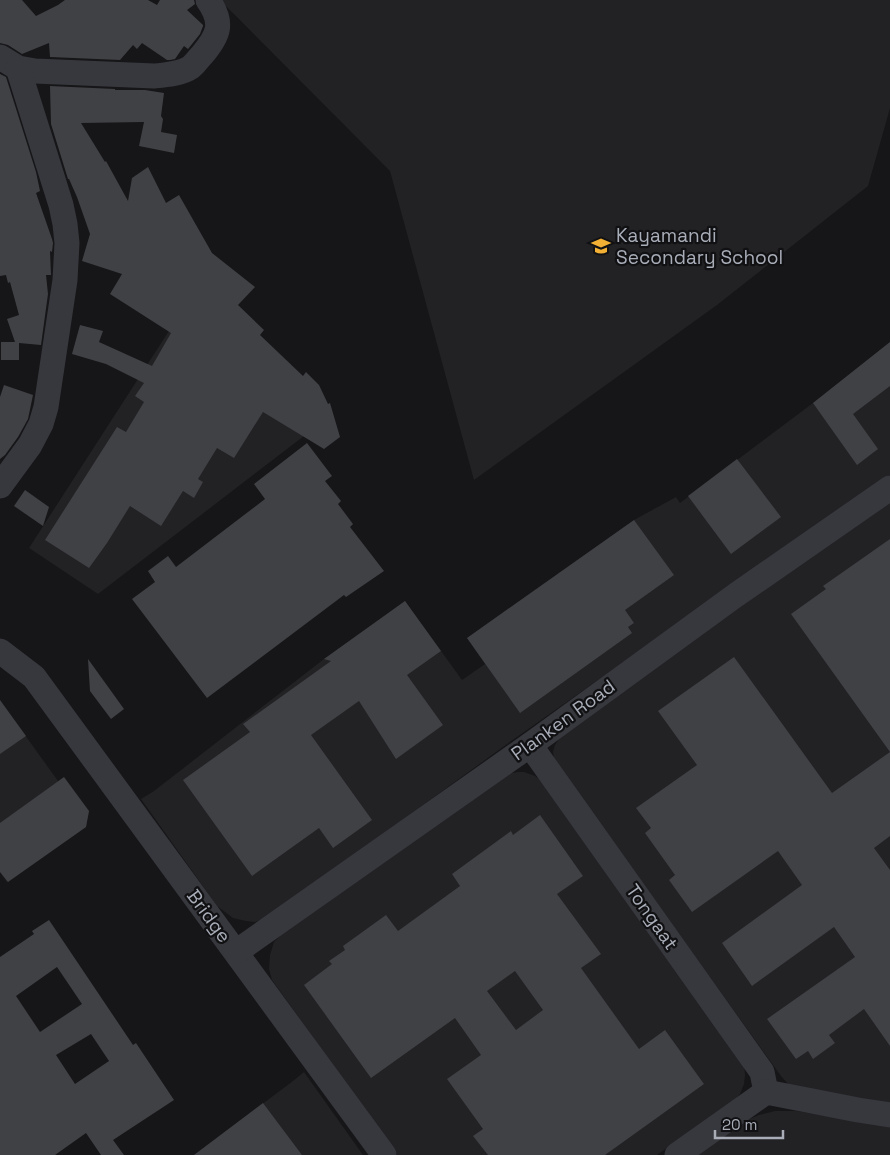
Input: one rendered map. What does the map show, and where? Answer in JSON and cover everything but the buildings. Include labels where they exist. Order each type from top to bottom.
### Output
[{"type":"street","points":[[9,63],[35,71],[154,76],[172,74],[192,66],[216,36],[218,27],[216,15],[208,0]]},
{"type":"street","points":[[0,486],[30,444],[46,407],[65,280],[67,243],[61,205],[9,63]]},
{"type":"street","name":"Planken Road","points":[[236,952],[530,745],[736,595],[890,488]]},
{"type":"street","name":"Bridge","points":[[0,651],[34,677],[384,1155]]},
{"type":"street","name":"Tongaat","points":[[530,745],[762,1072],[766,1092]]},
{"type":"street","points":[[677,1155],[766,1092],[890,1115]]},
{"type":"shaded area","name":"Kayamandi Secondary School","points":[[220,0],[890,0],[890,108],[868,186],[717,305],[474,480],[390,171]]},
{"type":"shaded area","points":[[187,303],[317,426],[98,594],[29,548]]},
{"type":"shaded area","points":[[890,342],[890,475],[507,744],[269,917],[255,922],[246,921],[233,918],[217,906],[141,799],[154,791],[324,659],[405,601],[462,680],[485,664],[467,638],[634,520],[676,497],[680,503],[813,403]]},
{"type":"shaded area","points":[[890,498],[890,1103],[796,1088],[788,1084],[562,772],[554,758],[553,752],[559,739]]},
{"type":"shaded area","points":[[4,706],[58,781],[89,811],[86,827],[7,882],[0,872],[0,709]]},
{"type":"shaded area","points":[[518,772],[535,776],[542,781],[744,1065],[744,1084],[736,1099],[657,1155],[397,1155],[272,980],[269,969],[270,955],[274,942],[282,934],[507,774]]},
{"type":"shaded area","points":[[304,1072],[363,1155],[194,1155],[293,1081]]},
{"type":"shaded area","points":[[775,1111],[796,1111],[890,1126],[890,1155],[696,1155],[742,1122]]},
{"type":"place","name":"Kayamandi Secondary School","points":[[601,246]]}]
